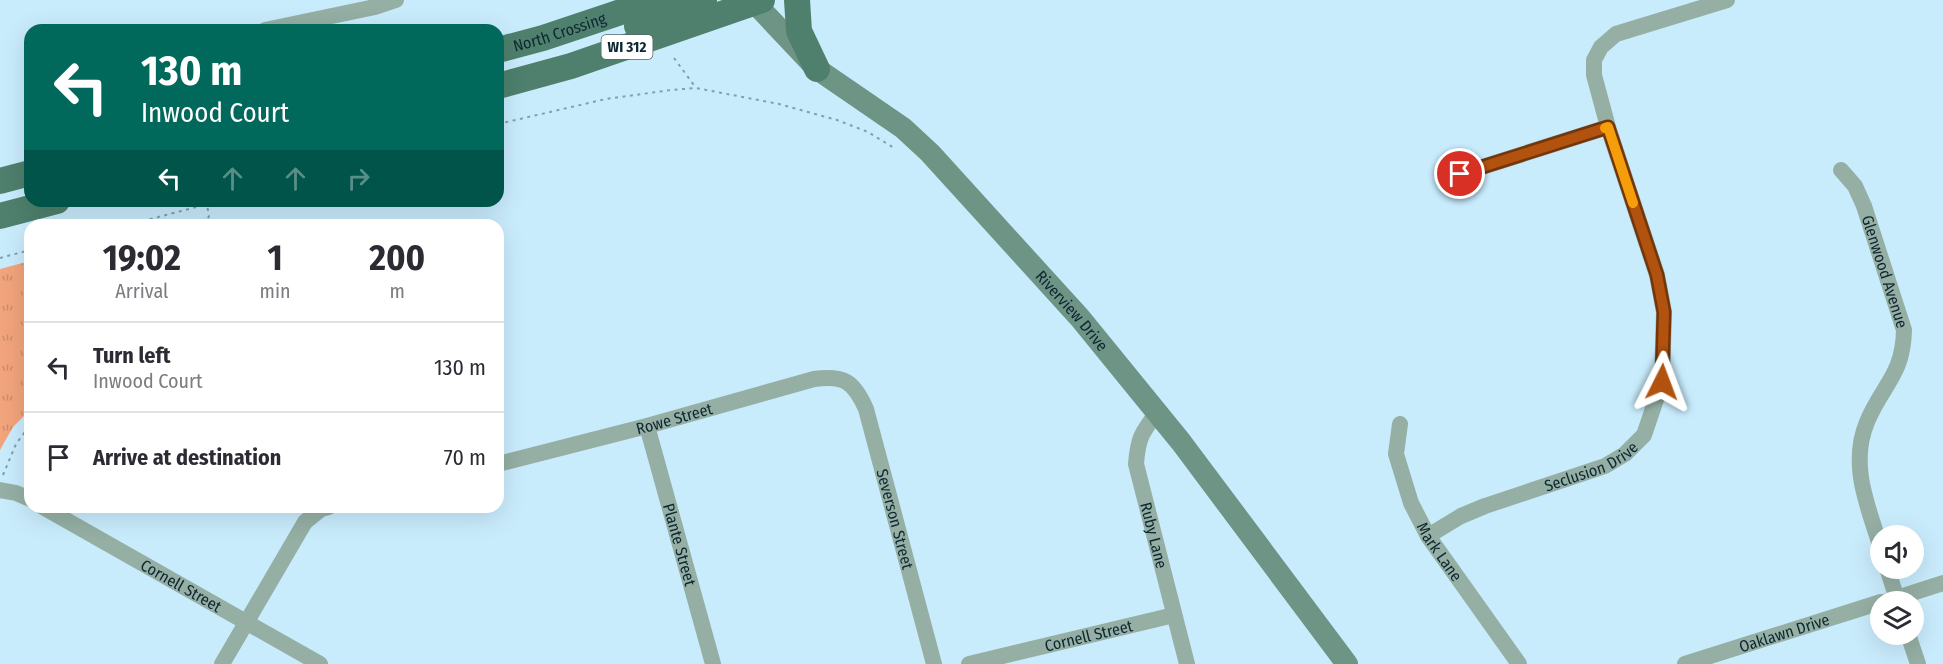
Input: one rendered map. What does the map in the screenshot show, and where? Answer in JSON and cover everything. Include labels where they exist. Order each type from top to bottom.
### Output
[{"type":"main road","points":[[504,83],[704,0]]},
{"type":"main road","points":[[796,0],[799,31],[817,69]]},
{"type":"main road","name":"WI 312","points":[[504,83],[571,66],[756,1]]},
{"type":"main road","name":"North Crossing","points":[[504,48],[651,2]]},
{"type":"main road","points":[[0,181],[24,175]]},
{"type":"main road","points":[[0,216],[34,207]]},
{"type":"street","points":[[294,24],[375,7],[396,0]]},
{"type":"street","name":"Seclusion Drive","points":[[1428,536],[1461,516],[1485,506],[1605,466],[1625,454],[1644,435],[1662,382],[1664,312],[1657,275],[1608,127],[1594,75],[1594,60],[1601,46],[1616,34],[1727,0]]},
{"type":"street","name":"Riverview Drive","points":[[756,1],[817,69],[903,128],[930,153],[1080,318],[1260,546],[1347,664]]},
{"type":"street","points":[[1460,174],[1608,127]]},
{"type":"street","name":"Glenwood Avenue","points":[[1841,170],[1855,186],[1864,206],[1904,330],[1904,349],[1895,375],[1867,420],[1858,459],[1862,487],[1874,525]]},
{"type":"street","name":"Rowe Street","points":[[504,462],[647,426],[814,379],[829,377],[848,381]]},
{"type":"street","name":"Severson Street","points":[[848,381],[859,392],[866,409],[934,664]]},
{"type":"street","name":"Ruby Lane","points":[[1157,413],[1137,444],[1136,464],[1187,664]]},
{"type":"street","name":"Mark Lane","points":[[1400,424],[1396,454],[1411,503],[1428,536],[1519,664]]},
{"type":"street","name":"Plante Street","points":[[647,426],[713,664]]},
{"type":"street","name":"Cornell Street","points":[[54,513],[320,664]]},
{"type":"street","points":[[222,664],[305,522],[316,513]]},
{"type":"street","name":"Oaklawn Drive","points":[[1919,591],[1943,583]]},
{"type":"street","name":"Oaklawn Drive","points":[[1685,664],[1870,607]]},
{"type":"street","name":"Cornell Street","points":[[969,664],[1174,615]]},
{"type":"street","points":[[1912,645],[1918,664]]},
{"type":"path","points":[[674,58],[696,88]]},
{"type":"path","points":[[504,123],[606,99],[696,88],[779,104],[837,120],[868,132],[894,148]]},
{"type":"path","points":[[152,219],[199,207]]},
{"type":"path","points":[[0,258],[24,252]]},
{"type":"path","points":[[12,493],[3,474],[16,444],[24,433]]},
{"type":"green space","points":[[24,263],[24,416],[13,427],[0,450],[0,269]]},
{"type":"slow traffic","points":[[1605,128],[1608,127],[1633,203]]},
{"type":"route","points":[[1460,174],[1608,127],[1657,275],[1664,312],[1662,382]]}]
